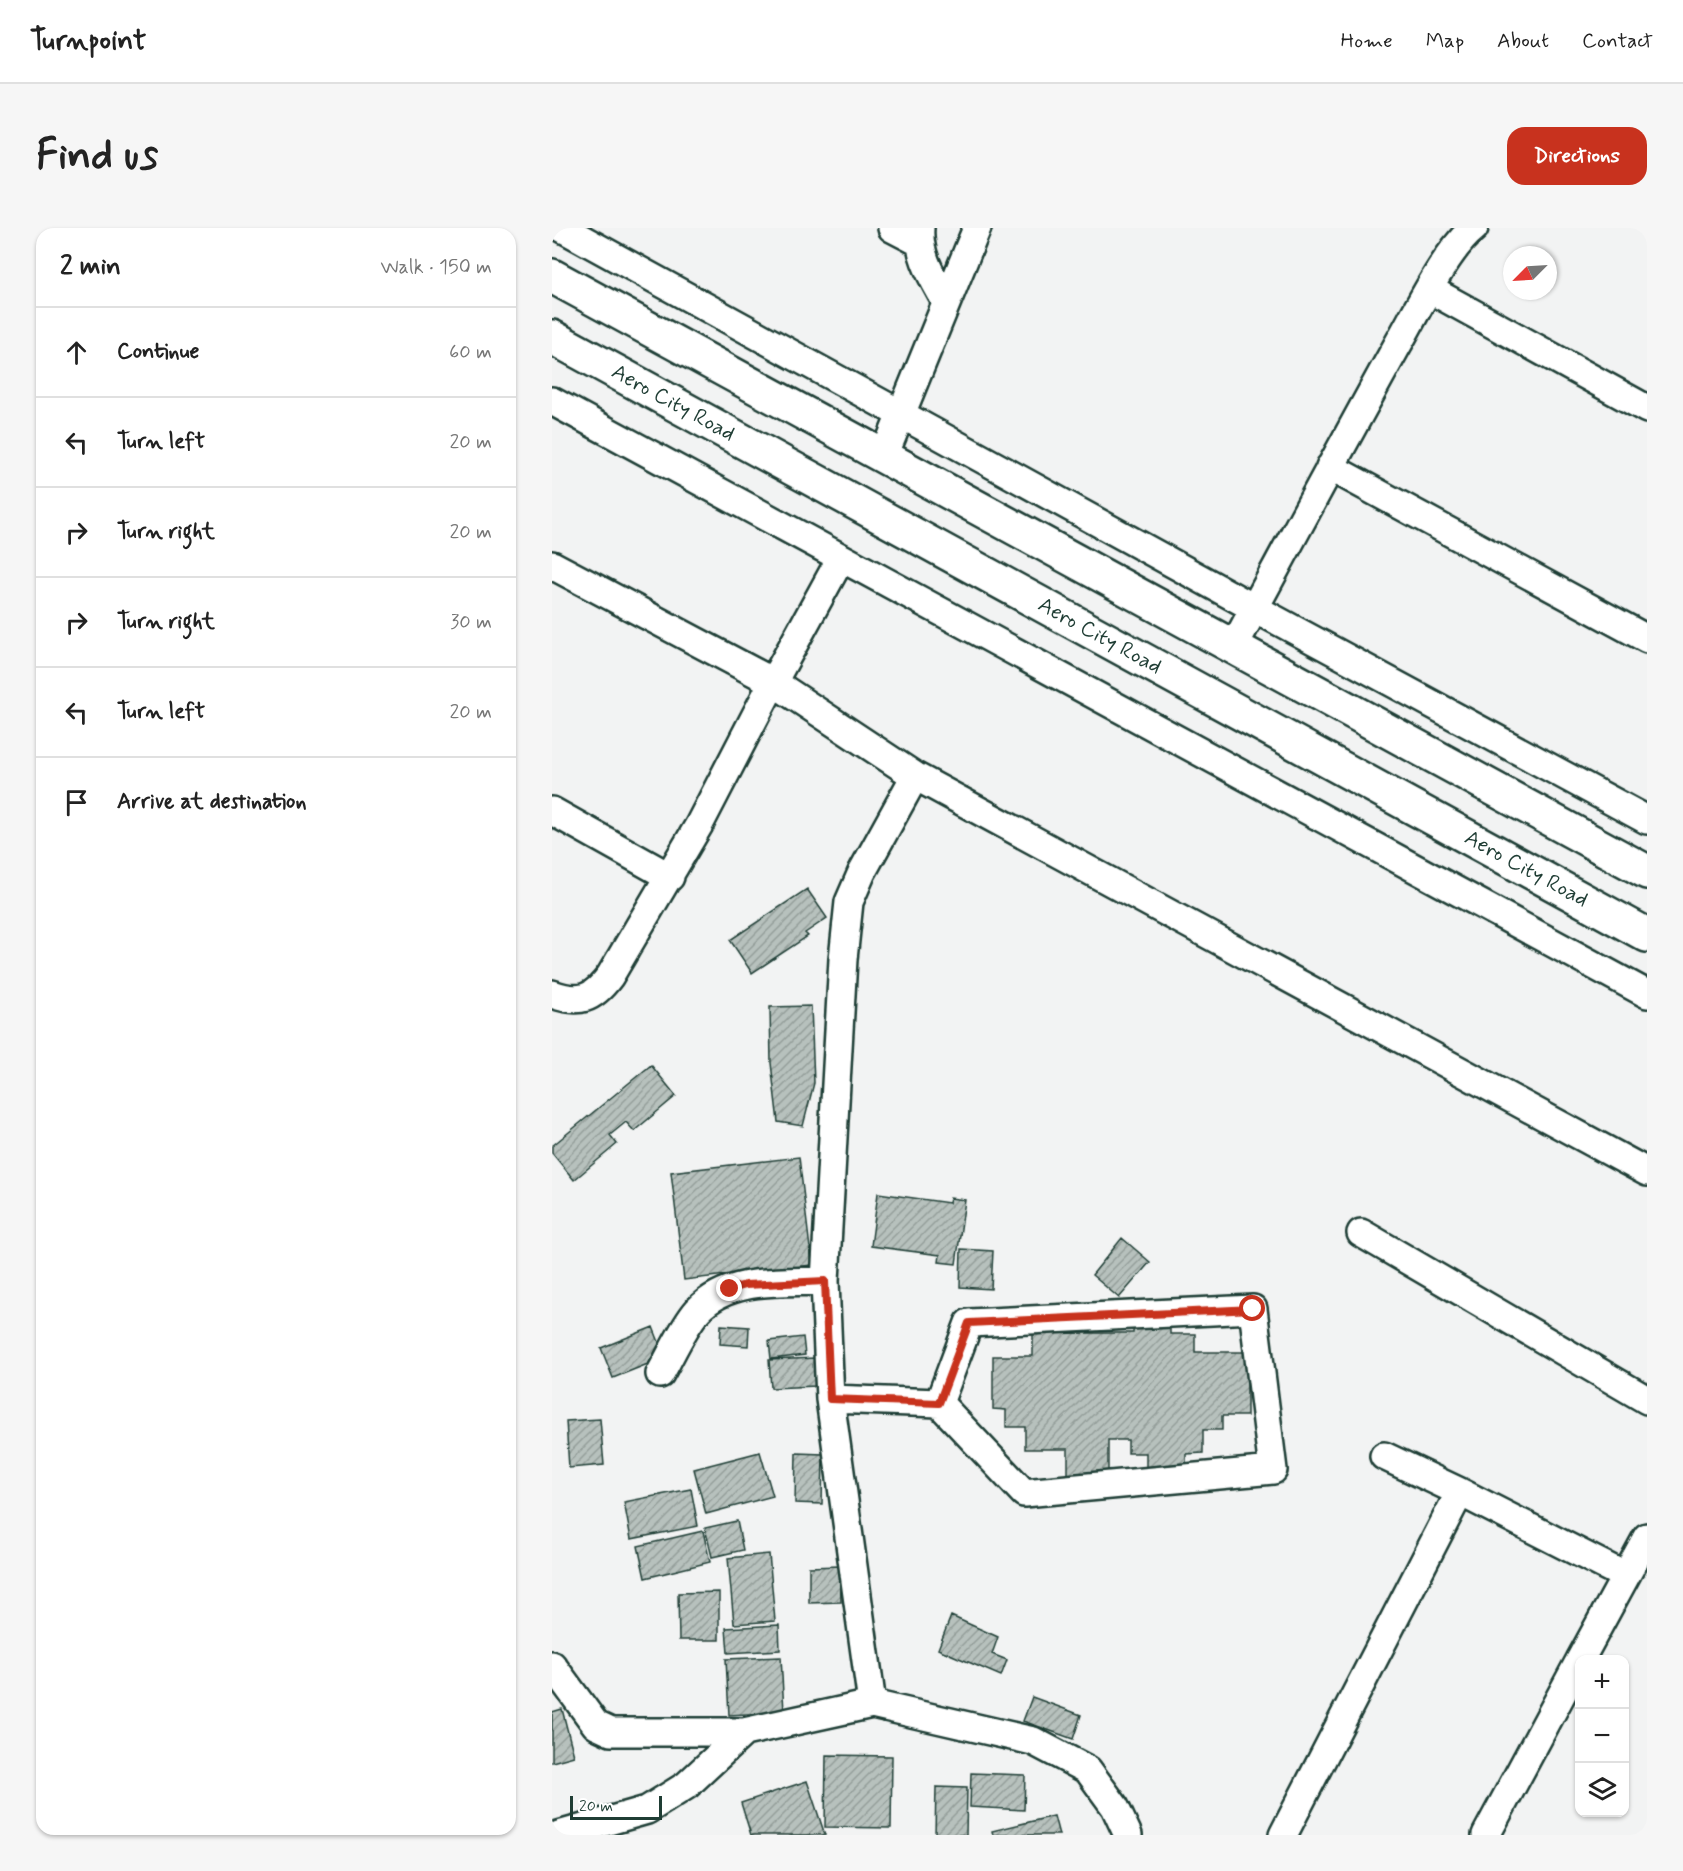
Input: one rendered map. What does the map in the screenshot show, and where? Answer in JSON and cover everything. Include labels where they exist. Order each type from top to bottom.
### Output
[{"type":"street","points":[[562,228],[1254,608],[1647,820]]},
{"type":"street","points":[[892,228],[920,235],[926,266],[946,302]]},
{"type":"street","points":[[884,456],[976,228]]},
{"type":"street","points":[[1234,646],[1429,289],[1463,236],[1474,228]]},
{"type":"street","points":[[552,276],[1647,872]]},
{"type":"street","points":[[1429,289],[1647,410]]},
{"type":"street","name":"Aero City Road","points":[[552,337],[1647,934]]},
{"type":"street","points":[[552,401],[1647,994]]},
{"type":"street","points":[[1330,467],[1647,639]]},
{"type":"street","points":[[552,994],[569,1000],[583,999],[600,989],[610,976],[670,877],[841,558]]},
{"type":"street","points":[[552,565],[773,682],[915,776],[1647,1172]]},
{"type":"street","points":[[872,1704],[830,1399],[825,1281],[844,950],[849,903],[862,872],[915,776]]},
{"type":"street","points":[[552,811],[670,877]]},
{"type":"street","points":[[1361,1233],[1647,1400]]},
{"type":"street","points":[[660,1374],[697,1311],[712,1298],[745,1285],[825,1281]]},
{"type":"street","points":[[830,1399],[939,1403],[1024,1494],[1273,1470],[1253,1309],[969,1323],[939,1403]]},
{"type":"street","points":[[1384,1456],[1461,1492],[1624,1576]]},
{"type":"street","points":[[1283,1835],[1461,1492]]},
{"type":"street","points":[[1583,1655],[1647,1537]]},
{"type":"street","points":[[552,1665],[596,1725],[611,1732],[744,1732],[872,1704],[1033,1741],[1088,1770],[1115,1807],[1128,1835]]},
{"type":"street","points":[[1486,1835],[1575,1669]]},
{"type":"street","points":[[560,1835],[647,1810],[687,1785],[744,1732]]},
{"type":"building","points":[[807,889],[827,918],[805,933],[808,936],[752,973],[730,940]]},
{"type":"building","points":[[811,1006],[814,1083],[803,1126],[778,1122],[771,1063],[770,1007]]},
{"type":"building","points":[[651,1065],[676,1096],[634,1131],[626,1122],[610,1135],[617,1144],[574,1180],[552,1153],[552,1146]]},
{"type":"building","points":[[799,1157],[812,1265],[684,1280],[671,1172]]},
{"type":"building","points":[[878,1193],[949,1203],[950,1198],[965,1200],[956,1264],[939,1262],[940,1255],[871,1246]]},
{"type":"building","points":[[1122,1238],[1150,1262],[1119,1298],[1092,1275]]},
{"type":"building","points":[[961,1249],[993,1251],[991,1289],[960,1287]]},
{"type":"building","points":[[1134,1320],[1170,1320],[1170,1334],[1195,1334],[1195,1352],[1247,1352],[1247,1416],[1222,1416],[1222,1430],[1203,1430],[1203,1453],[1186,1454],[1186,1467],[1146,1468],[1146,1453],[1128,1453],[1128,1440],[1108,1440],[1108,1475],[1068,1475],[1068,1449],[1025,1449],[1025,1427],[1006,1427],[1006,1410],[993,1409],[993,1356],[1033,1356],[1033,1325],[1065,1325],[1065,1333],[1133,1333]]},
{"type":"building","points":[[721,1325],[749,1327],[748,1346],[720,1344]]},
{"type":"building","points":[[653,1327],[665,1357],[613,1378],[601,1348]]},
{"type":"building","points":[[803,1337],[805,1355],[771,1359],[769,1341]]},
{"type":"building","points":[[815,1358],[816,1386],[771,1388],[769,1360]]},
{"type":"building","points":[[600,1419],[604,1465],[569,1468],[566,1421]]},
{"type":"building","points":[[760,1452],[773,1496],[706,1514],[694,1469]]},
{"type":"building","points":[[796,1453],[823,1454],[822,1504],[795,1503]]},
{"type":"building","points":[[691,1489],[698,1526],[631,1539],[624,1502]]},
{"type":"building","points":[[737,1521],[743,1550],[712,1557],[705,1528]]},
{"type":"building","points":[[703,1531],[710,1562],[645,1578],[638,1546]]},
{"type":"building","points":[[769,1554],[775,1621],[734,1624],[728,1558]]},
{"type":"building","points":[[840,1566],[841,1602],[809,1603],[809,1567]]},
{"type":"building","points":[[719,1592],[719,1640],[679,1640],[678,1593]]},
{"type":"building","points":[[951,1616],[998,1637],[992,1654],[1007,1660],[1001,1676],[938,1649]]},
{"type":"building","points":[[779,1625],[780,1650],[728,1653],[726,1628]]},
{"type":"building","points":[[781,1657],[784,1712],[729,1715],[726,1659]]},
{"type":"building","points":[[1032,1697],[1081,1715],[1073,1739],[1023,1721]]},
{"type":"building","points":[[562,1709],[574,1756],[552,1762],[552,1712]]},
{"type":"building","points":[[826,1755],[892,1756],[891,1828],[825,1827]]},
{"type":"building","points":[[971,1773],[1025,1775],[1024,1810],[970,1807]]},
{"type":"building","points":[[807,1781],[825,1835],[751,1835],[741,1803]]},
{"type":"building","points":[[936,1787],[967,1788],[966,1835],[935,1835]]},
{"type":"building","points":[[1054,1816],[1059,1835],[993,1835],[992,1831]]},
{"type":"route","points":[[730,1289],[745,1285],[825,1281],[830,1399],[939,1403],[969,1323],[1253,1309]]}]
